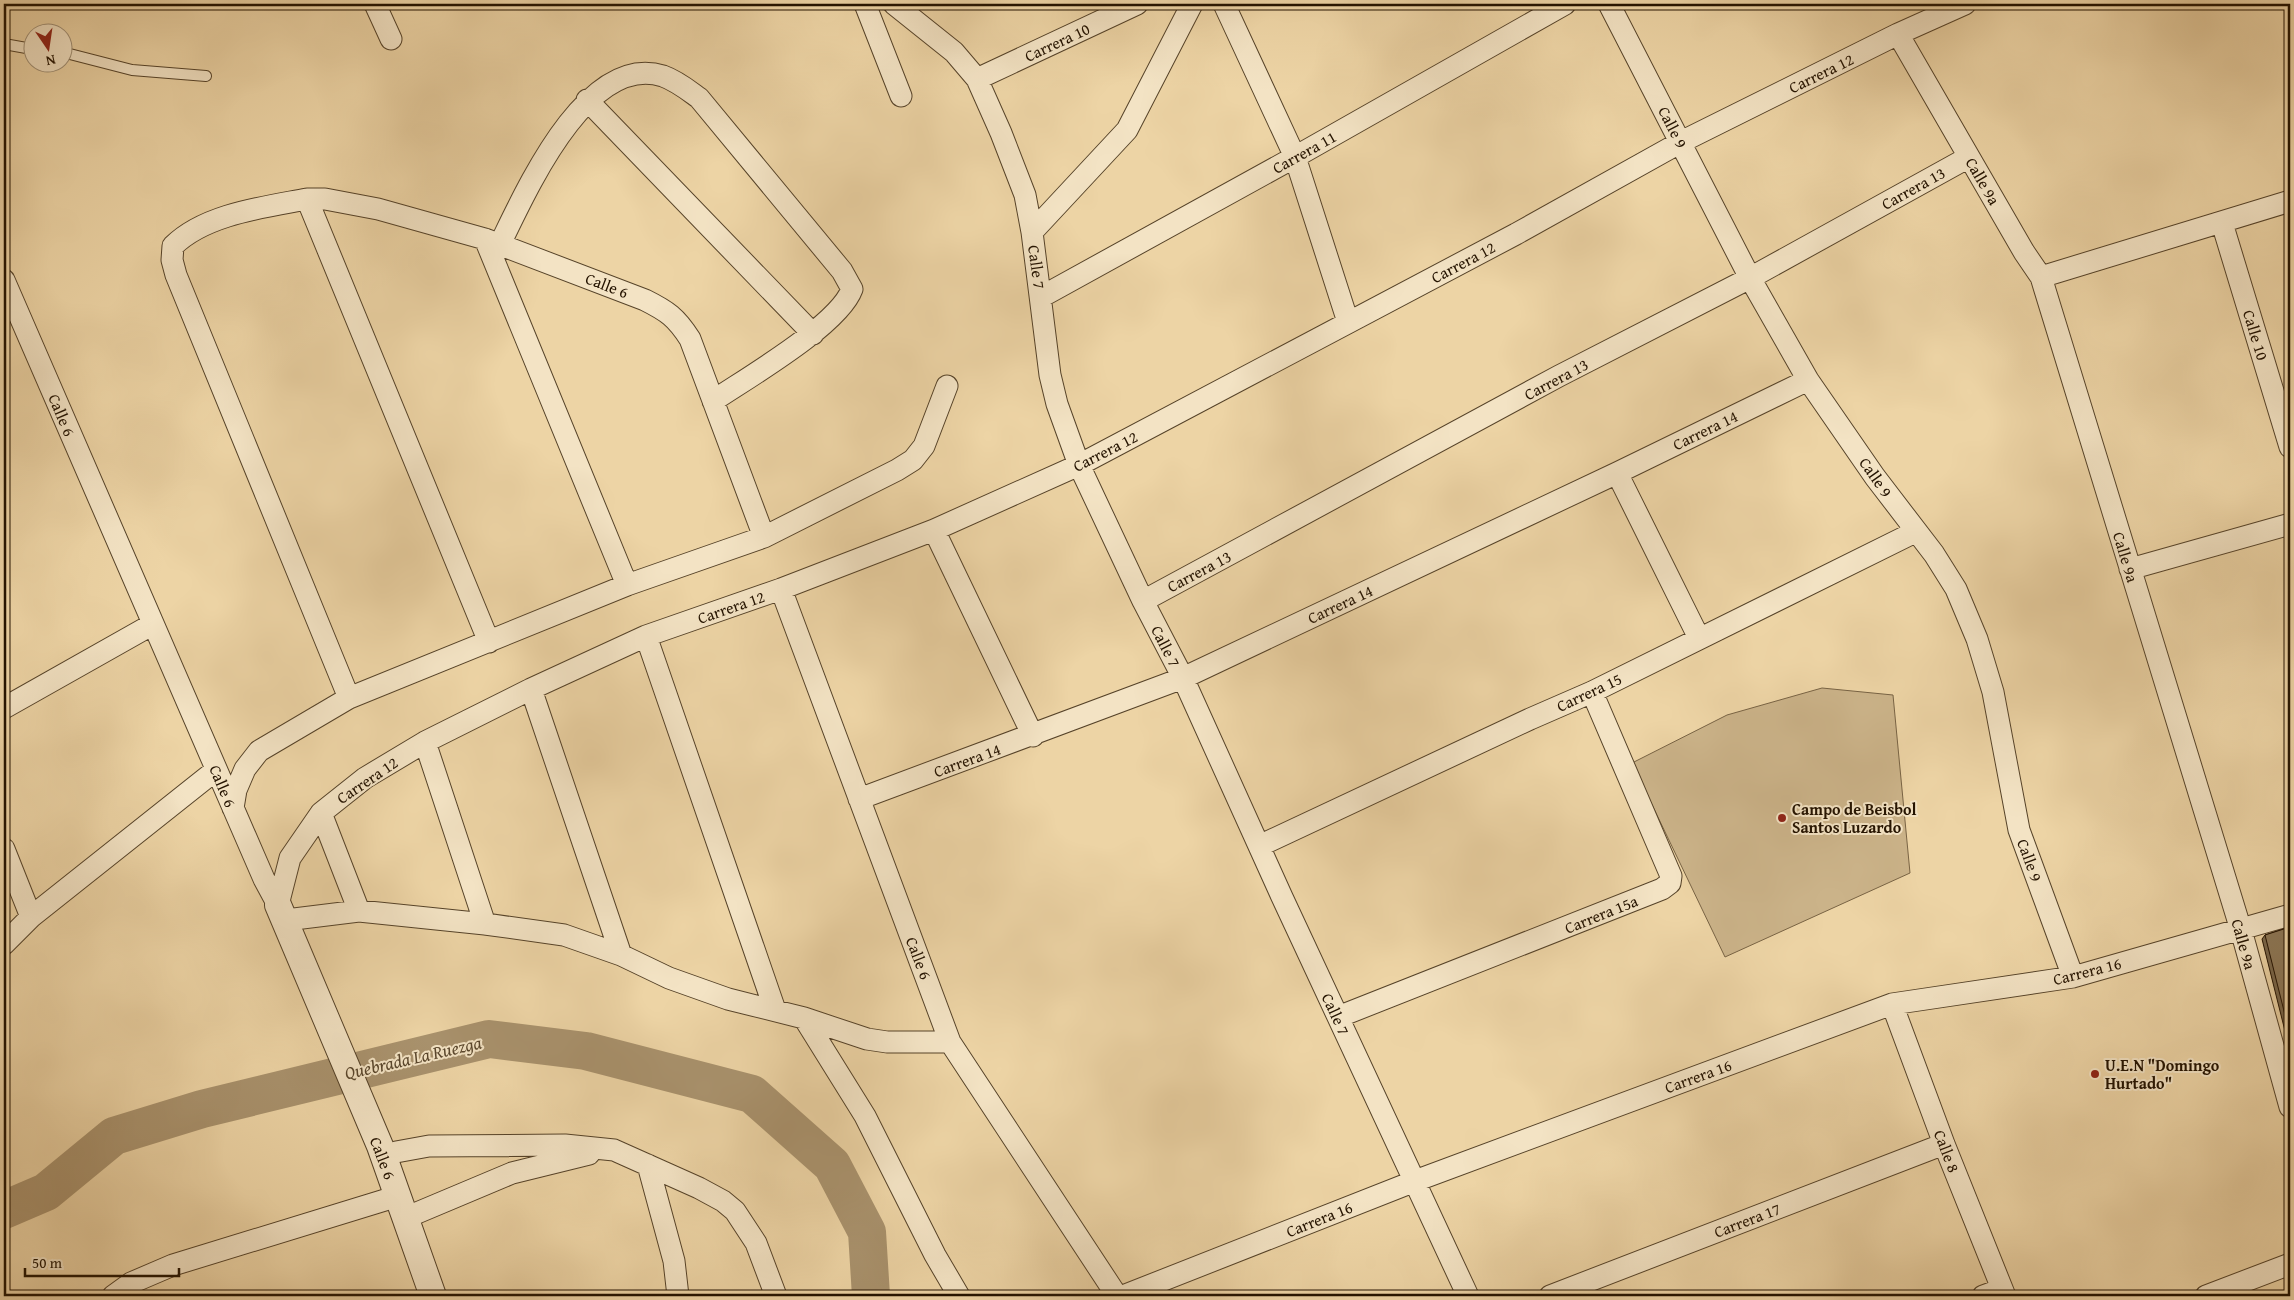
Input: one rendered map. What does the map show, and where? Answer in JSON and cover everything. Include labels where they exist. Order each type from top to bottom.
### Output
[{"type":"street","points":[[376,4],[391,39]]},
{"type":"street","points":[[865,4],[901,96]]},
{"type":"street","name":"Calle 7","points":[[894,4],[954,52],[977,79],[1001,133],[1025,195],[1041,297],[1050,376],[1057,404],[1079,465],[1143,601],[1183,678],[1468,1296]]},
{"type":"street","name":"Carrera 10","points":[[977,79],[1137,4]]},
{"type":"street","points":[[1032,232],[1126,130],[1192,4]]},
{"type":"street","points":[[1224,4],[1295,157],[1348,322]]},
{"type":"street","name":"Carrera 11","points":[[1041,297],[1295,157],[1565,4]]},
{"type":"street","name":"Calle 9","points":[[1609,4],[1750,278],[1808,380],[1915,532],[1934,554],[1956,589],[1977,639],[1993,692],[2019,830],[2073,977]]},
{"type":"street","name":"Carrera 12","points":[[282,913],[290,858],[321,813],[365,778],[425,742],[531,689],[646,636],[781,589],[934,530],[1079,465],[1516,234],[1681,142],[1898,34],[1965,4]]},
{"type":"street","name":"Calle 9a","points":[[1898,34],[2041,277],[2241,930],[2290,1107]]},
{"type":"street","points":[[627,585],[492,241],[542,161],[587,100],[620,78],[644,75],[662,76],[680,84],[699,98],[849,280],[852,289],[848,299],[813,334],[713,401]]},
{"type":"street","points":[[587,100],[813,334]]},
{"type":"street","name":"Carrera 13","points":[[1143,601],[1551,381],[1750,278],[1969,157]]},
{"type":"street","points":[[307,199],[489,642]]},
{"type":"street","name":"Calle 6","points":[[349,698],[176,275],[172,260],[173,246],[185,234],[192,231],[250,210],[307,199],[325,199],[369,207],[492,241],[644,300],[667,311],[680,323],[690,339],[764,536]]},
{"type":"street","points":[[2041,277],[2290,201]]},
{"type":"street","name":"Calle 10","points":[[2222,223],[2290,447]]},
{"type":"street","name":"Calle 6","points":[[4,280],[216,770],[264,879],[282,913],[328,1028],[382,1152],[433,1296]]},
{"type":"street","name":"Carrera 14","points":[[859,799],[1033,736],[1183,678],[1808,380]]},
{"type":"street","points":[[233,808],[236,790],[245,770],[260,751],[349,698],[627,585],[764,536],[913,460],[924,446],[947,386]]},
{"type":"street","points":[[1616,473],[1699,638]]},
{"type":"street","points":[[2130,570],[2290,524]]},
{"type":"street","points":[[934,530],[1033,736]]},
{"type":"street","name":"Carrera 15","points":[[1259,846],[1530,719],[1592,692],[1915,532]]},
{"type":"street","name":"Calle 6","points":[[781,589],[950,1042],[1117,1296]]},
{"type":"street","points":[[4,708],[153,624]]},
{"type":"street","points":[[646,636],[775,1010]]},
{"type":"street","points":[[531,689],[621,955]]},
{"type":"street","name":"Carrera 15a","points":[[1338,1017],[1662,890],[1670,883],[1671,876],[1592,692]]},
{"type":"street","points":[[425,742],[485,924]]},
{"type":"street","points":[[4,944],[31,917],[216,770]]},
{"type":"street","points":[[321,813],[358,912]]},
{"type":"street","points":[[4,849],[31,917]]},
{"type":"street","points":[[282,913],[358,912],[485,924],[564,935],[621,955],[669,978],[728,999],[804,1018],[867,1039],[887,1042],[950,1042]]},
{"type":"street","name":"Carrera 16","points":[[1123,1296],[1415,1181],[1892,1004],[2073,977],[2290,915]]},
{"type":"street","name":"Calle 8","points":[[1892,1004],[1997,1294]]},
{"type":"street","points":[[804,1018],[865,1116],[935,1255],[959,1296]]},
{"type":"street","name":"Carrera 17","points":[[1550,1296],[1944,1144]]},
{"type":"street","points":[[382,1152],[439,1145],[565,1145],[614,1150],[717,1197],[735,1211],[756,1243],[776,1296]]},
{"type":"street","points":[[113,1296],[131,1283],[173,1265],[402,1208],[512,1173],[571,1157],[614,1150]]},
{"type":"street","points":[[648,1165],[674,1261],[678,1296]]},
{"type":"street","points":[[2206,1296],[2290,1264]]},
{"type":"lane","points":[[4,44],[22,47]]},
{"type":"lane","points":[[72,55],[132,70],[206,76]]},
{"type":"shaded area","name":"Campo de Beisbol Santos Luzardo","points":[[1822,688],[1893,695],[1910,873],[1725,957],[1632,763],[1727,715]]},
{"type":"building","points":[[2290,927],[2290,1035],[2265,935]]},
{"type":"waterway","name":"Quebrada La Ruezga","points":[[4,1210],[46,1192],[114,1136],[202,1109],[489,1039],[586,1051],[752,1094],[832,1165],[867,1232],[871,1296]]},
{"type":"place","name":"Campo de Beisbol Santos Luzardo","points":[[1782,818]]},
{"type":"place","name":"U.E.N \"Domingo Hurtado\"","points":[[2095,1074]]}]
